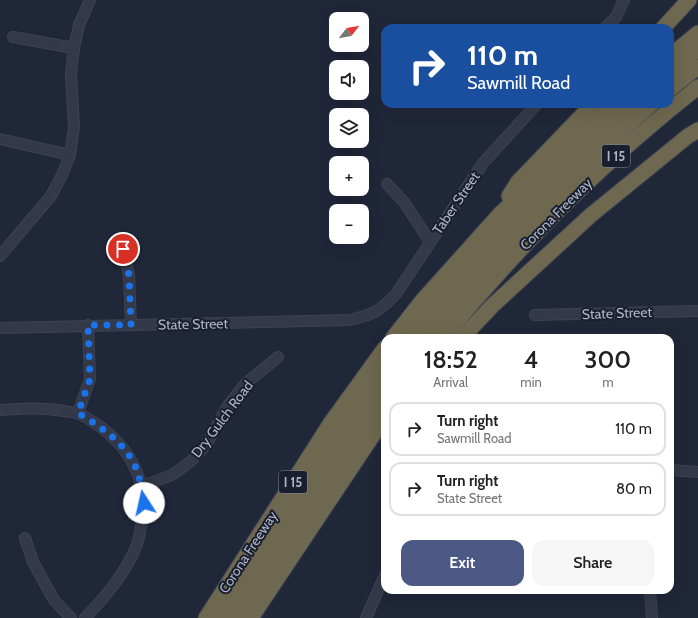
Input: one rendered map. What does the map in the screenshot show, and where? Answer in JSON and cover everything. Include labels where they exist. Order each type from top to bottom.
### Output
[{"type":"highway","points":[[667,24],[689,0]]},
{"type":"highway","points":[[674,53],[698,33]]},
{"type":"highway","points":[[674,69],[698,49]]},
{"type":"highway","points":[[674,86],[698,67]]},
{"type":"highway","name":"Corona Freeway","points":[[674,107],[698,87]]},
{"type":"highway","points":[[500,214],[518,182],[589,108]]},
{"type":"highway","points":[[396,334],[422,301],[500,214],[610,108]]},
{"type":"highway","points":[[414,334],[435,306],[504,229],[580,151],[628,108]]},
{"type":"highway","points":[[429,334],[475,279],[527,223],[582,168],[648,108]]},
{"type":"highway","name":"Corona Freeway","points":[[446,334],[475,300],[539,230],[606,165],[673,108]]},
{"type":"highway","points":[[466,334],[492,306],[591,215],[688,136],[698,130]]},
{"type":"highway","name":"Corona Freeway","points":[[206,618],[330,424],[381,354]]},
{"type":"highway","points":[[221,618],[320,462],[381,378]]},
{"type":"highway","points":[[237,618],[361,427],[381,400]]},
{"type":"highway","points":[[251,618],[381,423]]},
{"type":"street","points":[[0,256],[51,196],[70,155],[74,127],[71,74],[74,48],[79,25],[90,0]]},
{"type":"street","points":[[610,24],[616,17],[624,0]]},
{"type":"street","points":[[13,37],[74,48]]},
{"type":"street","name":"Taber Street","points":[[383,308],[396,294],[483,163],[533,108]]},
{"type":"street","points":[[0,139],[70,155]]},
{"type":"street","points":[[388,184],[404,202],[430,242]]},
{"type":"street","points":[[123,249],[129,275],[131,325]]},
{"type":"street","name":"State Street","points":[[0,328],[350,320],[370,315],[383,308]]},
{"type":"street","name":"State Street","points":[[536,315],[698,310]]},
{"type":"street","points":[[78,413],[90,379],[88,325]]},
{"type":"street","name":"Dry Gulch Road","points":[[141,486],[172,475],[190,462],[206,445],[227,408],[246,382],[278,357]]},
{"type":"street","points":[[0,410],[49,408],[78,413],[110,434],[125,450],[135,466],[144,503],[144,519],[137,546],[125,569],[108,593],[85,618]]},
{"type":"street","points":[[674,470],[698,472]]},
{"type":"street","points":[[25,538],[33,562],[54,600],[71,618]]},
{"type":"street","points":[[366,618],[381,584]]},
{"type":"street","points":[[650,594],[652,618]]},
{"type":"route","points":[[123,249],[129,275],[131,325],[88,325],[90,379],[78,413],[110,434],[125,450],[135,466],[144,503]]}]
